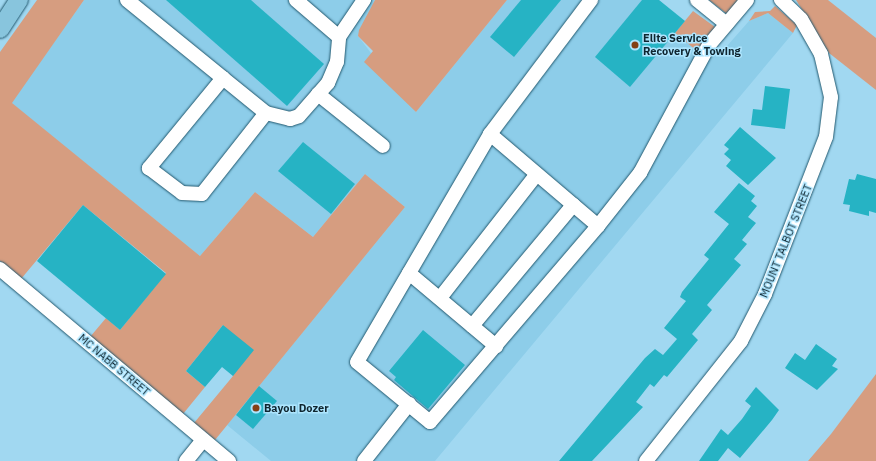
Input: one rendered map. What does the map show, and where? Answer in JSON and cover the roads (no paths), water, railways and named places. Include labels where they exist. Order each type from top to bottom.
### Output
[{"type":"main road","points":[[0,29],[19,0]]},
{"type":"street","points":[[127,0],[266,113],[290,119],[299,116],[328,83],[337,62],[339,36],[364,0]]},
{"type":"street","points":[[296,0],[339,36]]},
{"type":"street","points":[[590,0],[490,134],[357,362],[430,422],[598,226],[640,173],[709,45],[747,0]]},
{"type":"street","points":[[697,0],[727,24]]},
{"type":"street","name":"MOUNT TALBOT STREET","points":[[646,461],[741,341],[765,294],[826,137],[831,96],[821,54],[801,19],[781,0]]},
{"type":"street","points":[[223,78],[149,168],[182,193],[202,194],[266,113]]},
{"type":"street","points":[[318,94],[383,146]]},
{"type":"street","points":[[490,134],[598,226]]},
{"type":"street","points":[[440,298],[536,174]]},
{"type":"street","points":[[472,326],[573,205]]},
{"type":"street","name":"MC NABB STREET","points":[[0,270],[229,461]]},
{"type":"street","points":[[409,273],[496,346]]},
{"type":"street","points":[[364,461],[408,404]]},
{"type":"street","points":[[186,461],[203,440]]},
{"type":"place","name":"Elite Service Recovery & Towing","points":[[635,45]]},
{"type":"place","name":"Bayou Dozer","points":[[256,408]]}]
